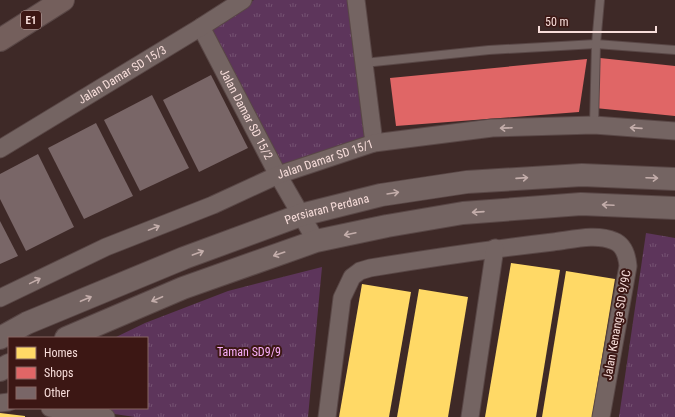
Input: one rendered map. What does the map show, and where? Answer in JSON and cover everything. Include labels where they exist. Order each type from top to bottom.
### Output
[{"type":"highway","name":"E1","points":[[0,40],[63,0]]},
{"type":"main road","name":"Persiaran Perdana","points":[[0,338],[28,323],[184,258],[301,215],[381,195],[467,182],[582,175],[675,179]]},
{"type":"main road","points":[[581,204],[582,175]]},
{"type":"main road","points":[[68,337],[183,288],[316,242],[387,226],[463,213],[581,204],[675,208]]},
{"type":"street","name":"Jalan Damar SD 15/3","points":[[0,149],[243,0]]},
{"type":"street","points":[[356,0],[374,143]]},
{"type":"street","name":"Jalan Damar SD 15/2","points":[[201,27],[278,175],[316,242]]},
{"type":"street","name":"Jalan Damar SD 15/1","points":[[0,298],[106,247],[212,205],[278,175],[374,143],[492,128],[594,125],[675,131]]},
{"type":"street","name":"Jalan Kenanga SD 9/9C","points":[[495,248],[591,238],[612,240],[619,244],[624,250],[628,266],[601,417]]},
{"type":"street","points":[[327,417],[342,298],[352,277],[360,271],[370,268],[495,248],[470,417]]},
{"type":"street","points":[[56,409],[106,417]]},
{"type":"lane","points":[[594,125],[596,44],[600,0]]},
{"type":"lane","points":[[364,63],[489,50],[596,44],[675,50]]},
{"type":"green space","points":[[254,0],[350,0],[368,139],[281,169],[207,32]]},
{"type":"green space","points":[[646,233],[675,238],[675,417],[619,417]]},
{"type":"green space","name":"Taman SD9/9","points":[[322,267],[308,417],[135,417],[80,409],[148,409],[148,337],[116,337],[145,323],[228,291]]},
{"type":"building: Homes","points":[[511,263],[560,270],[536,417],[485,417]]},
{"type":"building: Homes","points":[[566,271],[615,279],[592,417],[542,417]]},
{"type":"building: Homes","points":[[362,284],[411,292],[389,417],[339,417]]},
{"type":"building: Homes","points":[[419,289],[468,297],[448,417],[397,417]]},
{"type":"building: Homes","points":[[0,413],[25,416],[25,417],[0,417]]},
{"type":"building: Shops","points":[[600,58],[675,66],[675,116],[595,108]]},
{"type":"building: Shops","points":[[587,59],[579,112],[396,126],[390,78]]},
{"type":"building: Other","points":[[211,75],[248,148],[199,172],[163,100]]},
{"type":"building: Other","points":[[152,95],[189,168],[140,191],[104,120]]},
{"type":"building: Other","points":[[96,123],[133,196],[84,219],[48,148]]},
{"type":"building: Other","points":[[38,154],[74,227],[26,251],[0,199],[0,174]]},
{"type":"building: Other","points":[[0,221],[18,256],[0,264]]}]
